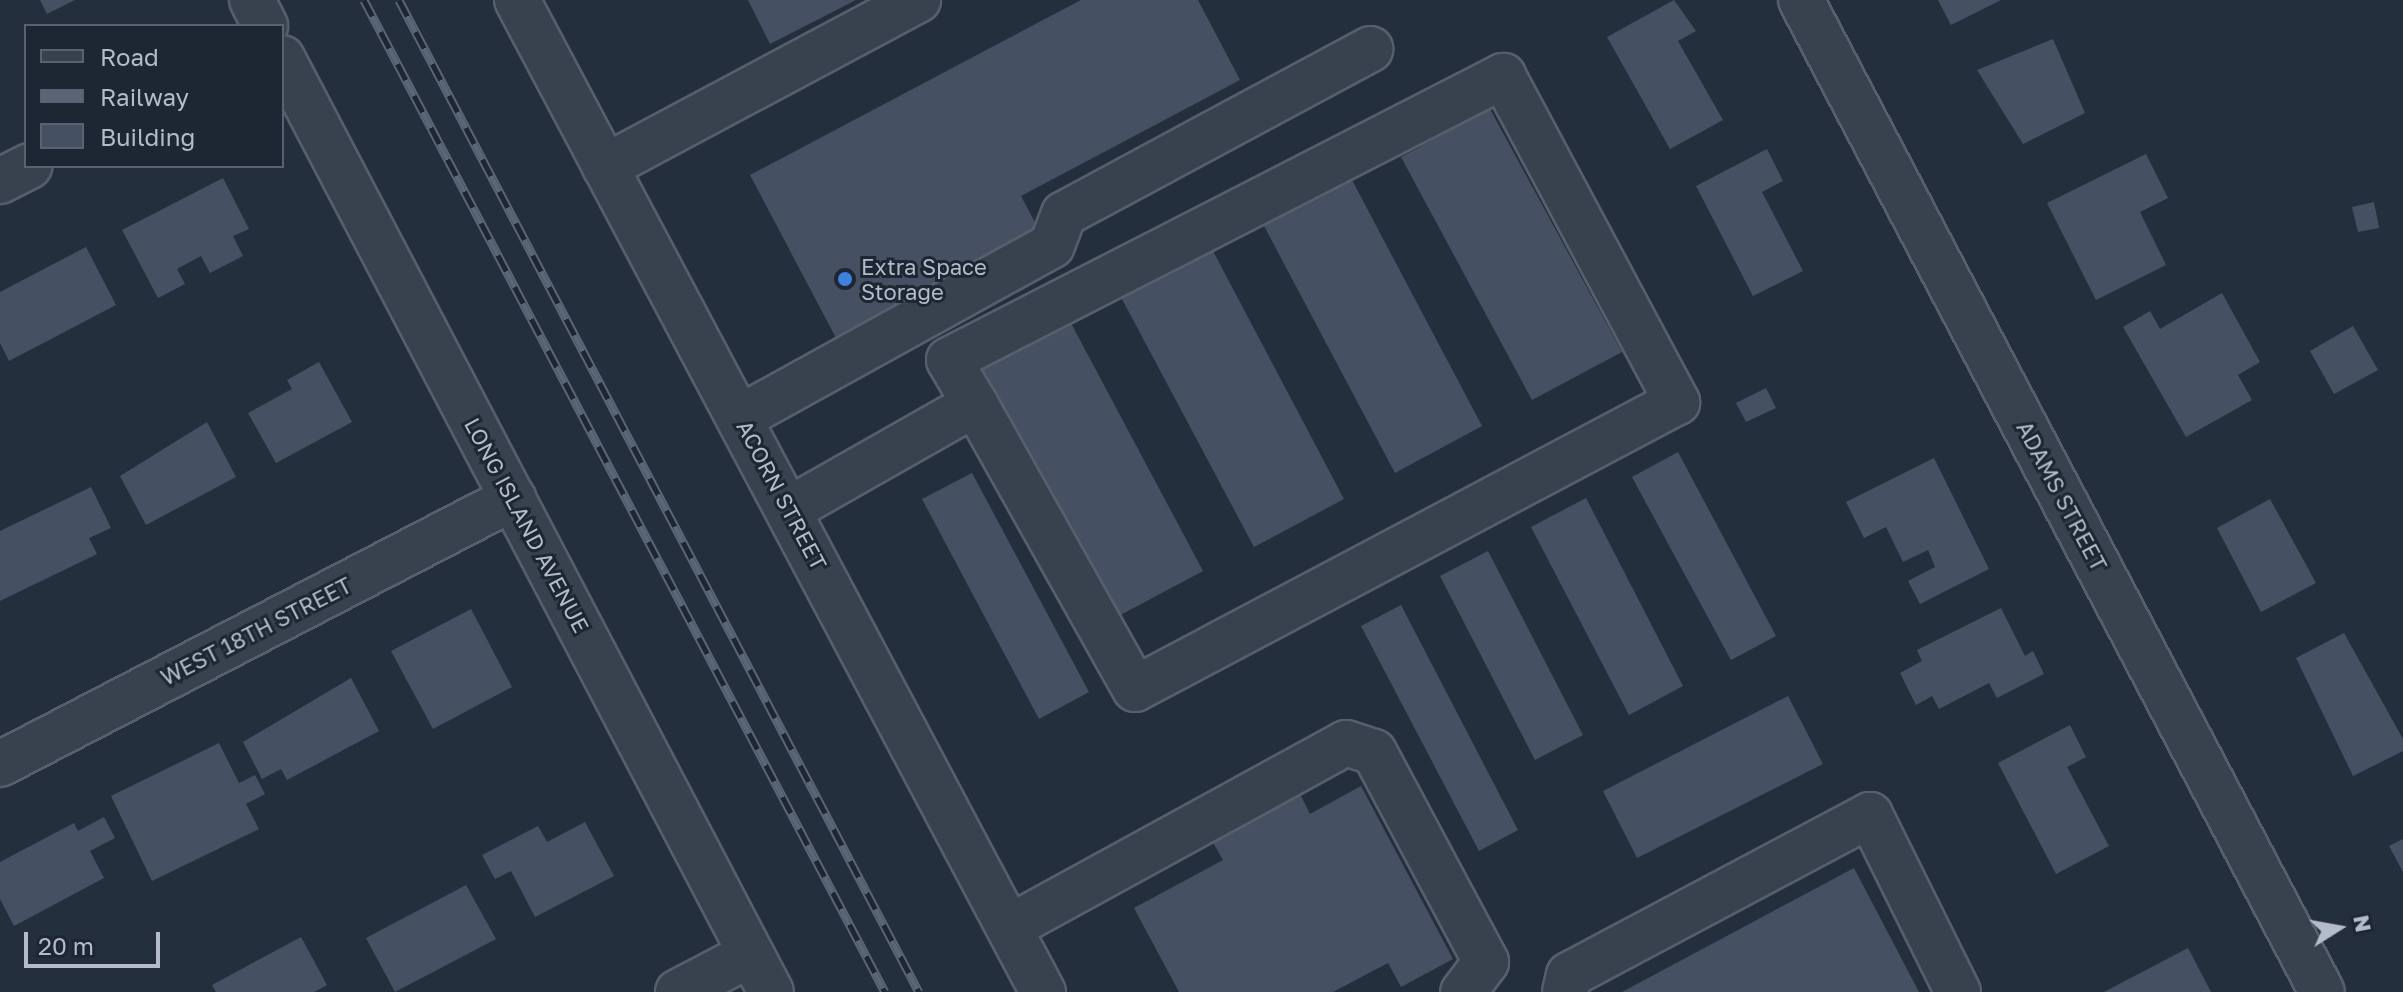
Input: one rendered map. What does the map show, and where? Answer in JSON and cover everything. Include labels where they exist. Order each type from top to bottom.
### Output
[{"type":"street","points":[[252,0],[264,24]]},
{"type":"street","name":"ACORN STREET","points":[[517,0],[790,509],[1043,992]]},
{"type":"street","points":[[605,167],[918,0]]},
{"type":"street","name":"ADAMS STREET","points":[[1801,0],[2322,992]]},
{"type":"street","points":[[741,417],[1052,245],[1064,214],[1370,49]]},
{"type":"street","name":"LONG ISLAND AVENUE","points":[[284,62],[771,992]]},
{"type":"street","points":[[1503,76],[1677,402],[1135,689],[975,404],[949,360],[1503,76]]},
{"type":"street","points":[[0,181],[25,168]]},
{"type":"street","points":[[790,509],[975,404]]},
{"type":"street","name":"WEST 18TH STREET","points":[[0,764],[513,498]]},
{"type":"street","points":[[1010,927],[1346,743],[1374,752],[1486,962],[1463,992]]},
{"type":"street","points":[[1565,992],[1569,975],[1870,815],[1958,992]]},
{"type":"street","points":[[678,992],[751,954]]},
{"type":"building","points":[[40,0],[75,0],[47,14]]},
{"type":"building","points":[[748,0],[856,0],[770,44]]},
{"type":"building","points":[[1081,0],[1198,0],[1240,80],[1021,196],[1039,230],[836,338],[750,175]]},
{"type":"building","points":[[1674,0],[1696,31],[1678,41],[1723,120],[1670,149],[1607,37]]},
{"type":"building","points":[[1938,0],[2001,0],[1951,25]]},
{"type":"building","points":[[2053,39],[2085,113],[2023,144],[1977,70]]},
{"type":"building","points":[[1490,109],[1622,352],[1532,400],[1401,157]]},
{"type":"building","points":[[1767,149],[1783,181],[1762,192],[1803,271],[1753,296],[1696,186]]},
{"type":"building","points":[[2146,154],[2168,198],[2140,212],[2166,265],[2096,300],[2047,203]]},
{"type":"building","points":[[1343,163],[1482,426],[1395,473],[1255,209]]},
{"type":"building","points":[[223,178],[249,229],[233,236],[243,256],[210,273],[201,256],[177,269],[185,284],[158,298],[122,230]]},
{"type":"building","points":[[2374,202],[2379,228],[2358,232],[2352,207]]},
{"type":"building","points":[[1205,236],[1344,499],[1254,547],[1114,284]]},
{"type":"building","points":[[86,247],[116,305],[9,361],[0,343],[0,292]]},
{"type":"building","points":[[2222,293],[2260,362],[2238,375],[2252,400],[2186,437],[2123,327],[2150,311],[2160,329]]},
{"type":"building","points":[[1065,312],[1203,571],[1113,619],[976,359]]},
{"type":"building","points":[[2353,326],[2378,370],[2334,394],[2310,351]]},
{"type":"building","points":[[319,362],[352,422],[276,463],[248,413],[292,389],[287,380]]},
{"type":"building","points":[[1766,388],[1776,408],[1746,422],[1736,403]]},
{"type":"building","points":[[207,422],[236,477],[146,525],[120,476]]},
{"type":"building","points":[[1678,452],[1776,636],[1731,660],[1632,477]]},
{"type":"building","points":[[1934,458],[1989,569],[1920,604],[1908,581],[1935,567],[1928,550],[1903,562],[1886,527],[1864,538],[1846,502]]},
{"type":"building","points":[[972,473],[1089,692],[1039,719],[922,499]]},
{"type":"building","points":[[91,487],[111,528],[89,538],[97,554],[0,601],[0,531]]},
{"type":"building","points":[[1586,498],[1683,686],[1629,715],[1531,527]]},
{"type":"building","points":[[2270,499],[2316,583],[2261,612],[2217,528]]},
{"type":"building","points":[[1488,551],[1583,735],[1535,760],[1440,576]]},
{"type":"building","points":[[1401,605],[1518,830],[1479,851],[1361,626]]},
{"type":"building","points":[[2001,608],[2025,656],[2033,651],[2044,674],[1997,698],[1989,683],[1939,709],[1932,696],[1916,705],[1900,673],[1922,661],[1917,650]]},
{"type":"building","points":[[471,609],[512,687],[433,729],[391,651]]},
{"type":"building","points":[[2344,633],[2403,739],[2403,751],[2353,776],[2296,658]]},
{"type":"building","points":[[351,678],[379,731],[287,780],[281,769],[262,779],[243,742]]},
{"type":"building","points":[[1788,696],[1823,764],[1637,858],[1603,791]]},
{"type":"building","points":[[2070,725],[2086,757],[2067,767],[2109,846],[2056,874],[1998,763]]},
{"type":"building","points":[[219,743],[239,783],[255,775],[265,794],[246,804],[259,829],[152,881],[111,796]]},
{"type":"building","points":[[1361,786],[1453,959],[1401,987],[1388,963],[1333,992],[1179,992],[1134,908],[1223,860],[1212,841],[1300,794],[1310,814]]},
{"type":"building","points":[[104,817],[115,838],[90,851],[104,878],[14,926],[0,899],[0,862],[74,823],[78,831]]},
{"type":"building","points":[[585,822],[614,876],[535,917],[511,871],[495,879],[482,855],[538,826],[547,842]]},
{"type":"building","points":[[2403,839],[2403,872],[2389,846]]},
{"type":"building","points":[[1854,868],[1919,992],[1622,992]]},
{"type":"building","points":[[466,885],[496,939],[395,992],[366,938]]},
{"type":"building","points":[[301,937],[327,985],[314,992],[216,992],[212,985]]},
{"type":"building","points":[[2188,948],[2211,992],[2104,992]]},
{"type":"railway","points":[[364,0],[885,992]]},
{"type":"railway","points":[[399,0],[919,992]]},
{"type":"place","name":"Extra Space Storage","points":[[845,279]]}]
